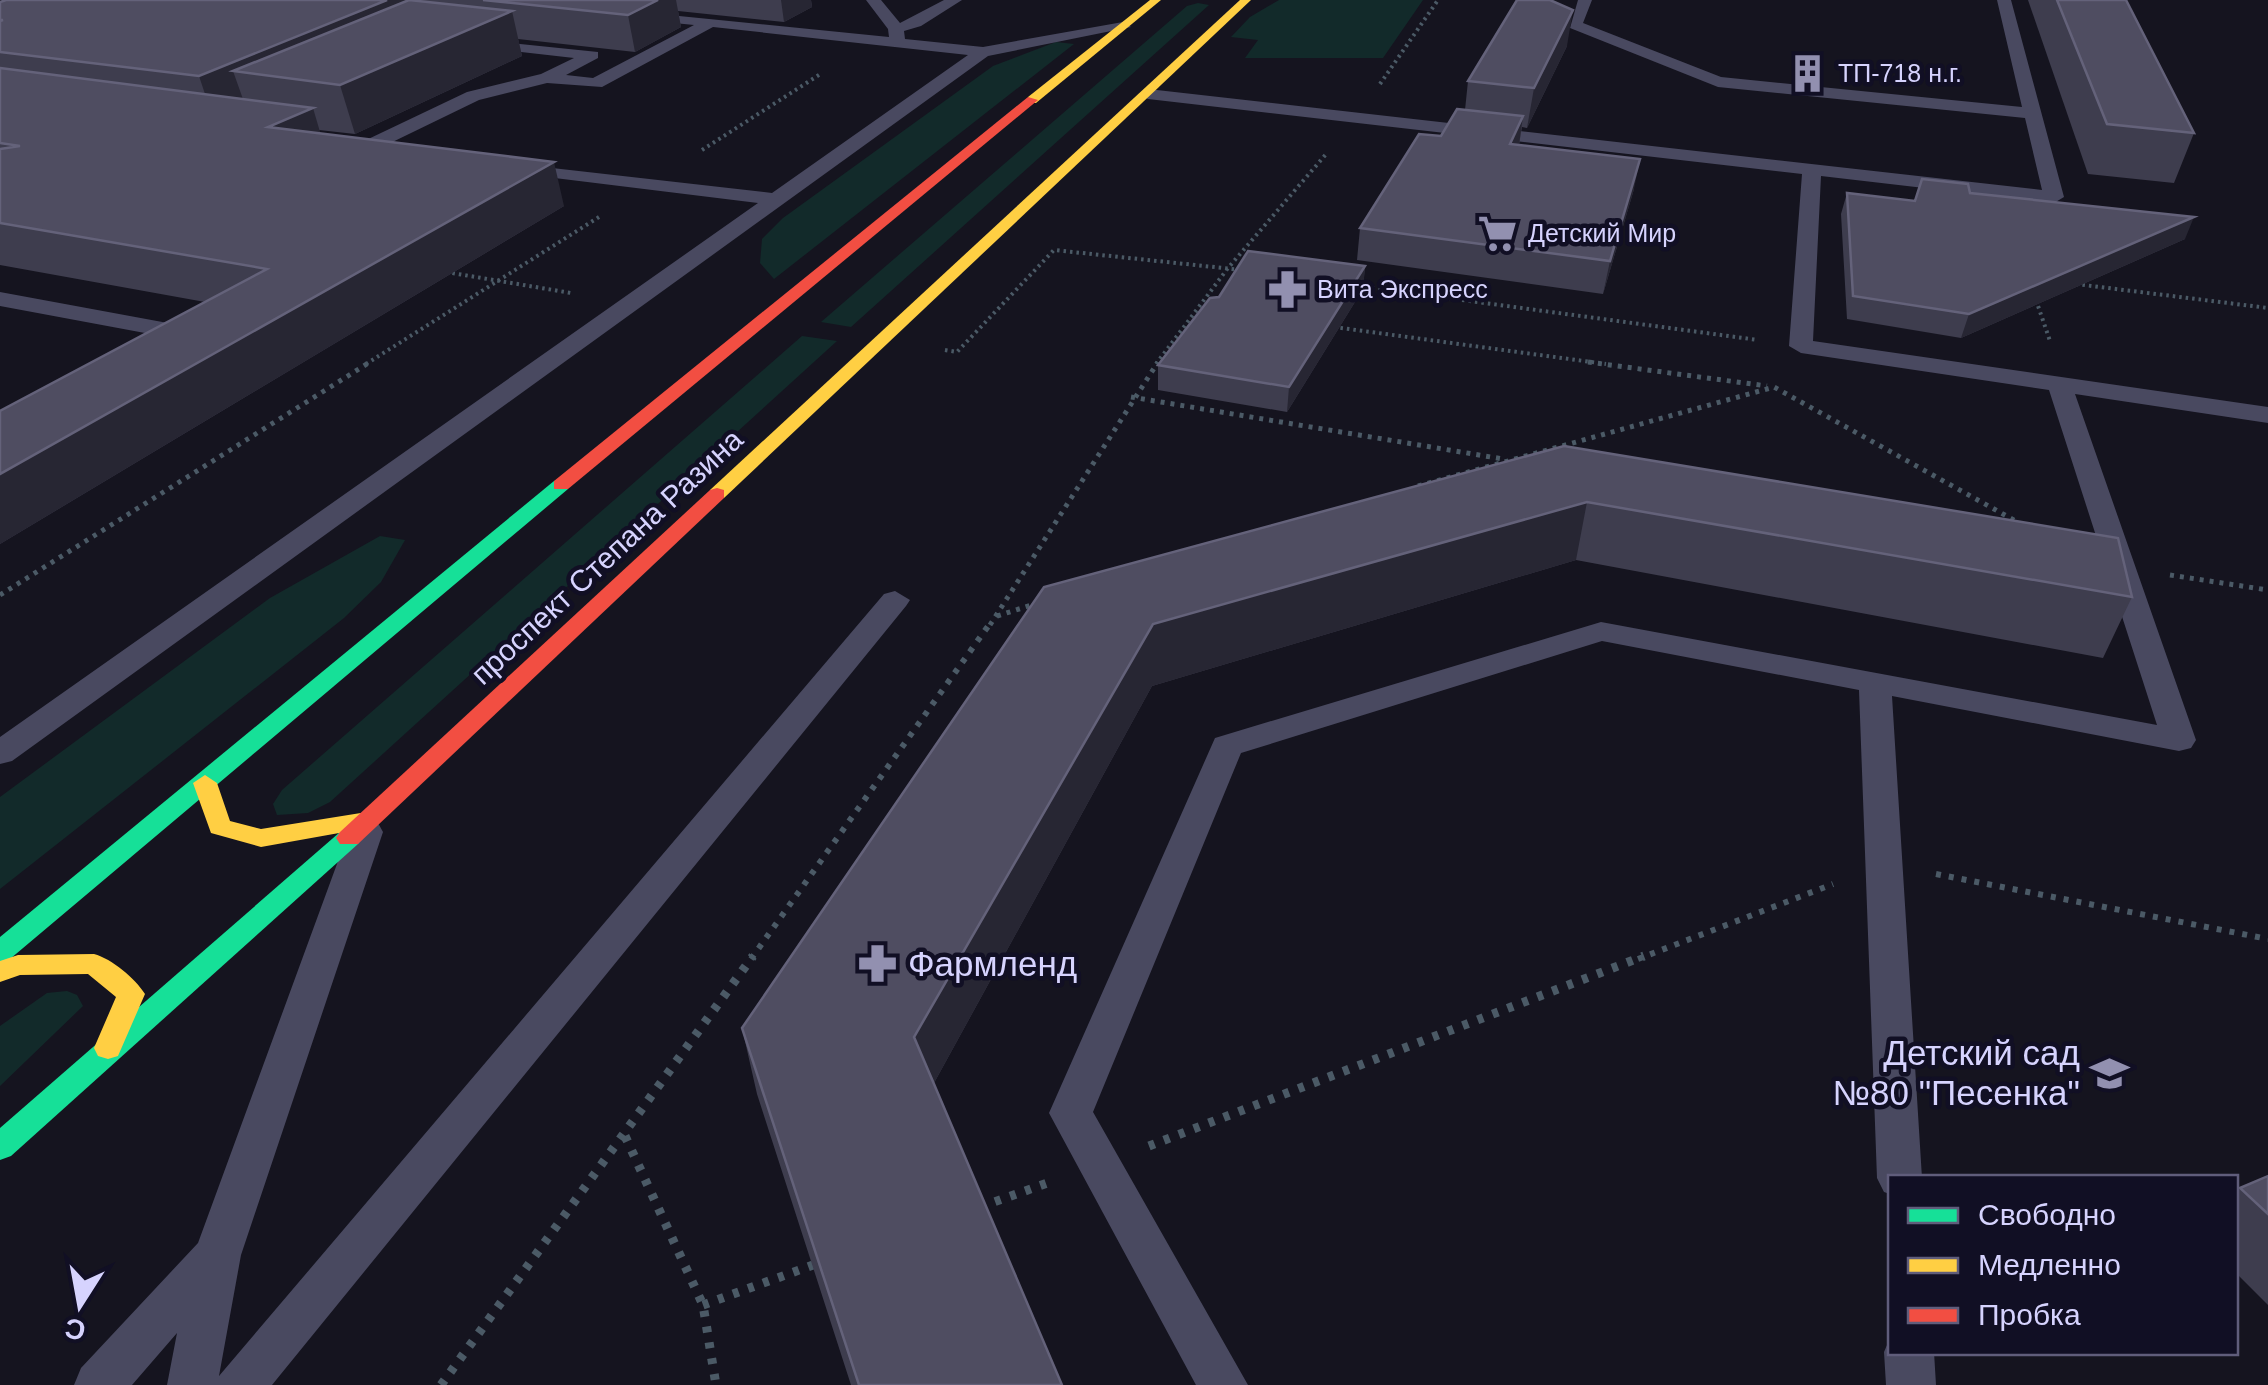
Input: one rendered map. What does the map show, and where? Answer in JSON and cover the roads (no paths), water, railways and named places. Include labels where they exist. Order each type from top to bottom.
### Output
[{"type":"main road","points":[[0,952],[757,322],[1156,0]]},
{"type":"main road","name":"проспект Степана Разина","points":[[0,1147],[369,820],[1246,0]]},
{"type":"main road","points":[[205,783],[220,827],[261,838],[369,820]]},
{"type":"main road","points":[[0,972],[18,966],[94,964],[132,994],[108,1048]]},
{"type":"lane","points":[[874,0],[897,35],[983,52],[1123,27]]},
{"type":"lane","points":[[616,12],[873,40],[897,35],[955,0]]},
{"type":"lane","points":[[1585,0],[1575,25],[1718,82],[2032,114]]},
{"type":"lane","points":[[1148,94],[2054,197],[2004,0]]},
{"type":"lane","points":[[547,78],[596,83],[711,22]]},
{"type":"lane","points":[[406,151],[359,145],[473,96],[547,78],[592,55],[457,40]]},
{"type":"lane","points":[[0,753],[983,52]]},
{"type":"lane","points":[[499,164],[647,186],[772,199]]},
{"type":"lane","points":[[1812,170],[1801,346],[2057,367],[2268,414]]},
{"type":"lane","points":[[0,299],[184,332],[150,351]]},
{"type":"lane","points":[[1223,1385],[1071,1113],[1227,746],[1601,631],[2179,740],[2057,367]]},
{"type":"lane","points":[[240,1385],[895,600]]},
{"type":"lane","points":[[1875,683],[1900,1175]]},
{"type":"lane","points":[[192,1385],[217,1255],[369,820]]},
{"type":"lane","points":[[99,1385],[217,1255]]},
{"type":"lane","points":[[1909,1355],[1911,1385]]},
{"type":"place","name":"ТП-718 н.г.","points":[[1808,73]]},
{"type":"place","name":"Детский Мир","points":[[1498,233]]},
{"type":"place","name":"Вита Экспресс","points":[[1287,289]]},
{"type":"place","name":"Фармленд","points":[[878,964]]},
{"type":"place","name":"Детский сад №80 \"Песенка\"","points":[[2110,1073]]}]
